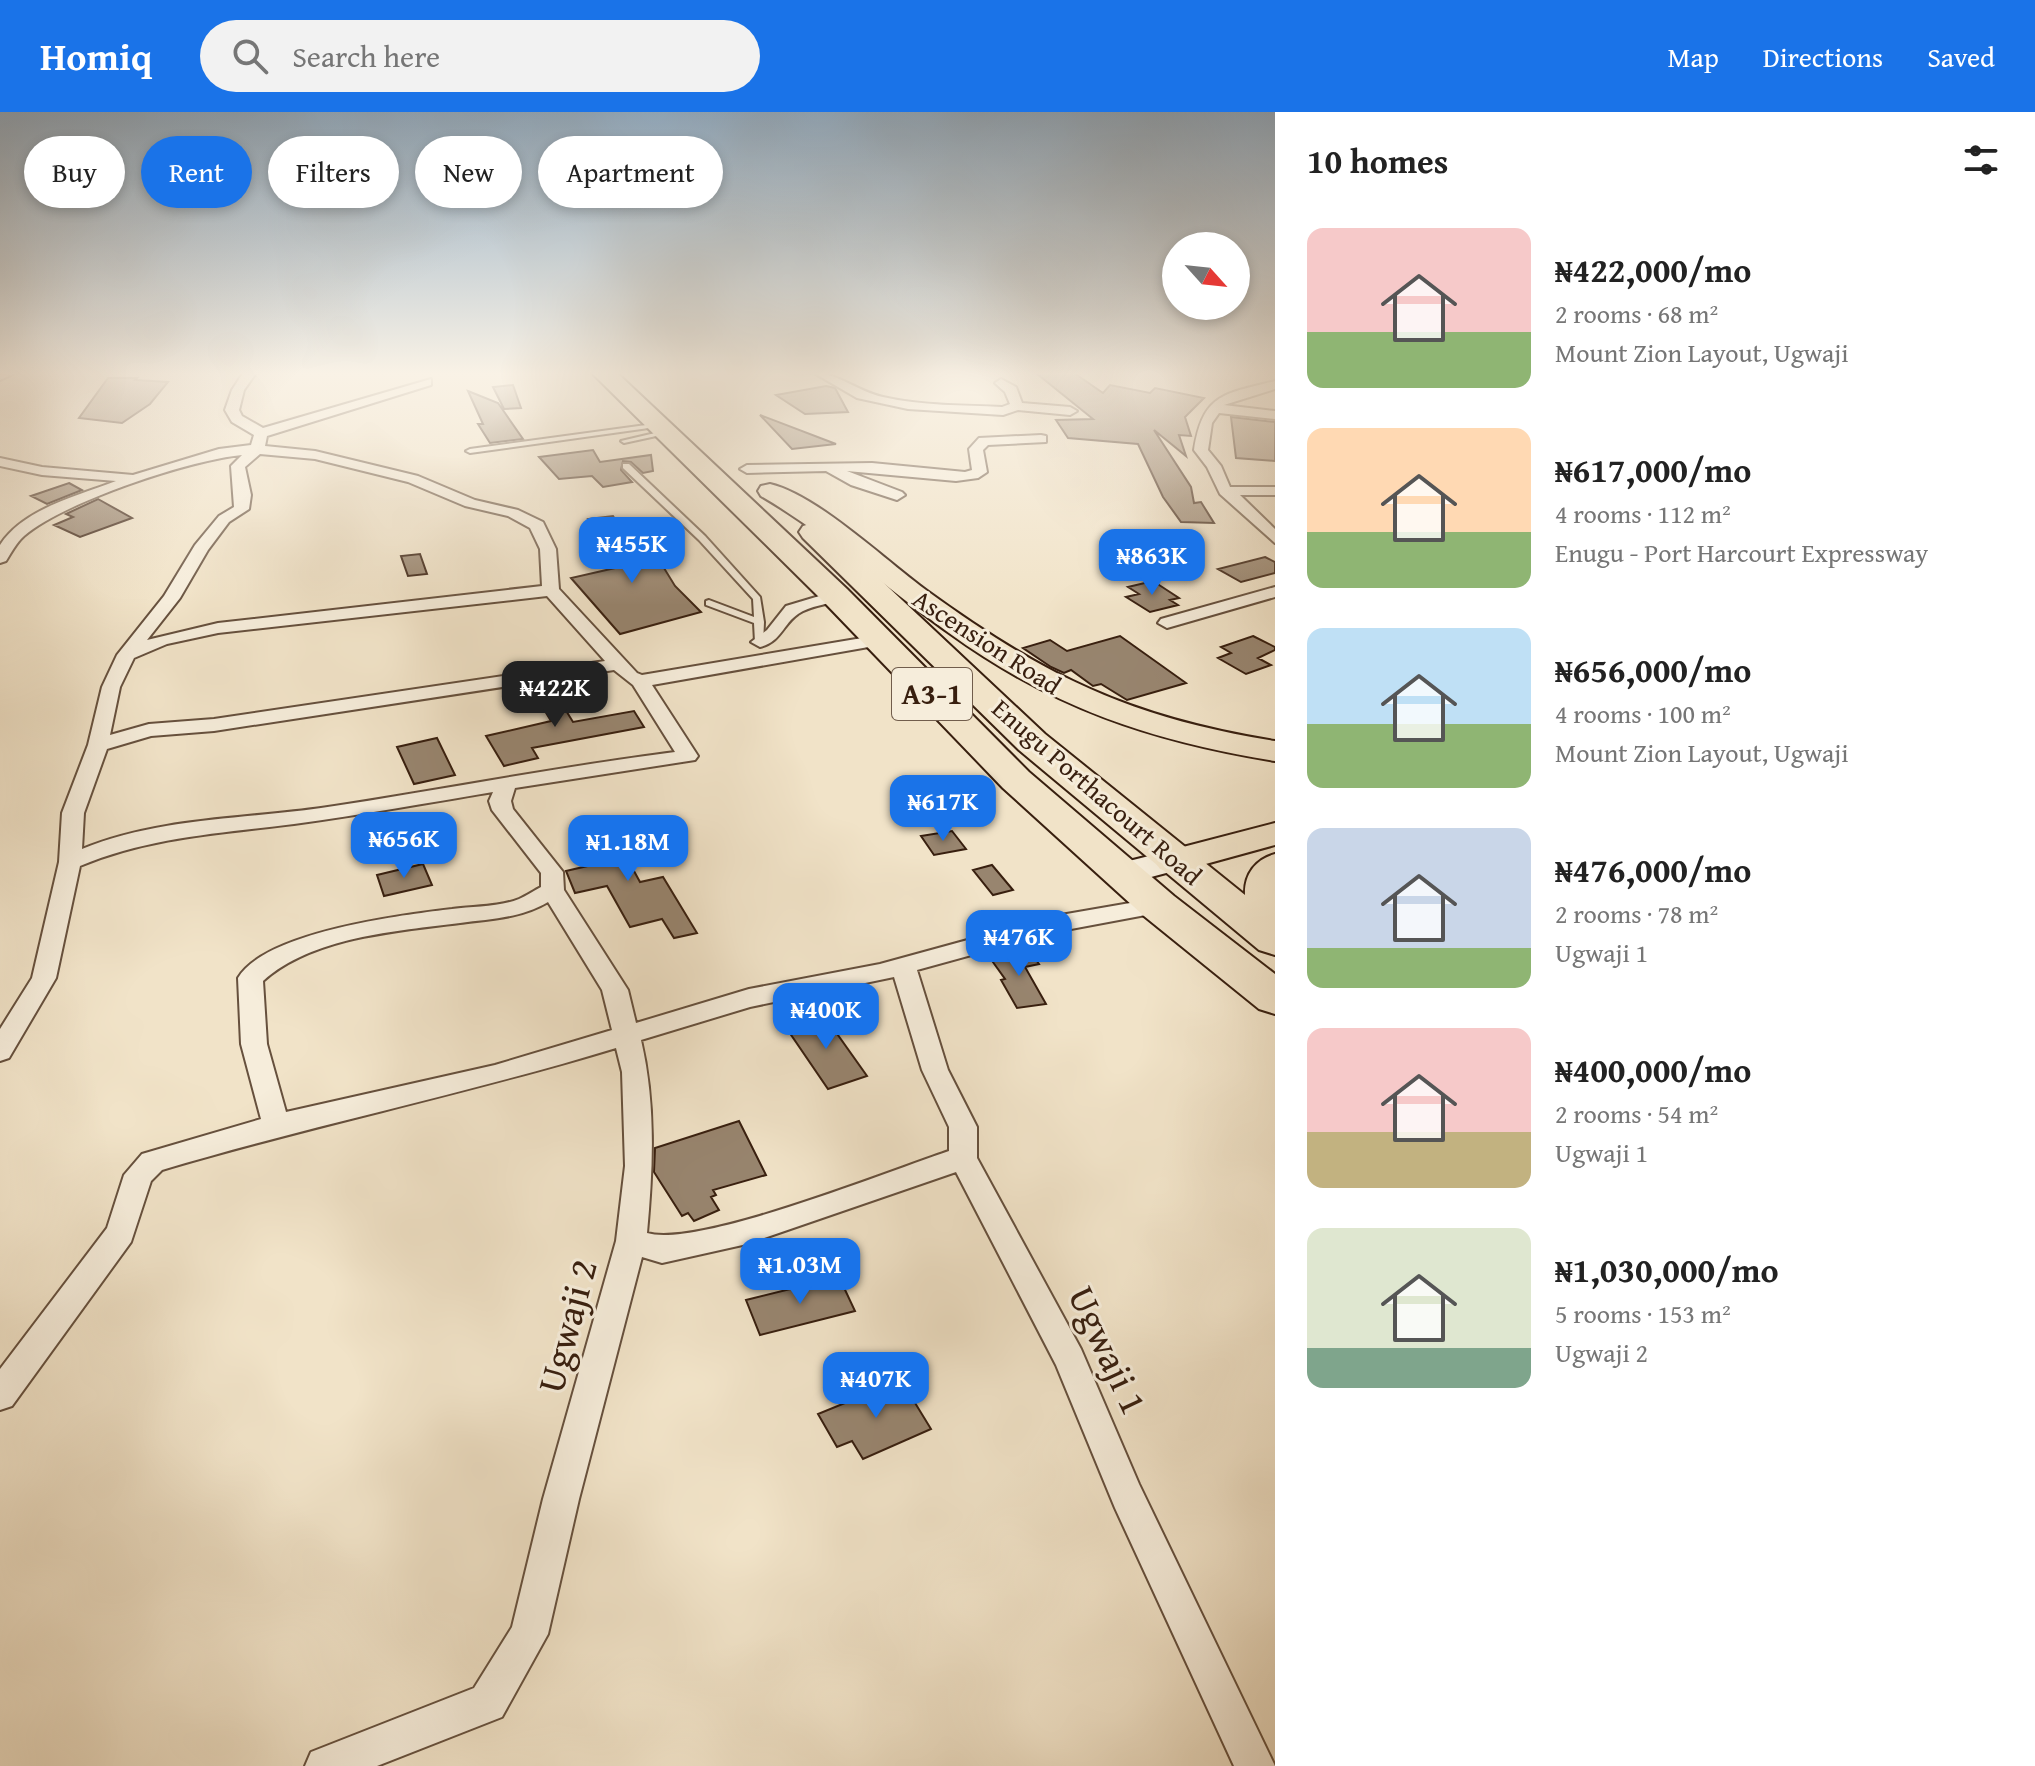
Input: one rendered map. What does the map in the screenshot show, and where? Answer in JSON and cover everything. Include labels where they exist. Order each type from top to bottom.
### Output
[{"type":"highway","name":"A3-1","points":[[687,450],[880,640],[1016,780],[1159,906],[1275,998]]},
{"type":"highway","name":"Enugu Porthacourt Road","points":[[726,450],[1032,742],[1173,861],[1275,940]]},
{"type":"highway","points":[[1275,867],[1268,875],[1265,897],[1275,917]]},
{"type":"main road","name":"Ascension Road","points":[[758,480],[803,509],[918,598],[1044,684],[1109,713],[1168,731],[1275,751]]},
{"type":"main road","points":[[1173,861],[1275,834]]},
{"type":"street","points":[[0,558],[14,536],[65,506],[179,463],[238,450]]},
{"type":"street","points":[[0,1051],[44,978],[70,862],[73,813],[98,745],[104,710],[126,655],[153,623],[207,540],[224,519],[241,509],[238,466],[250,450]]},
{"type":"street","points":[[278,450],[315,455],[399,475],[537,525],[543,535],[551,590],[630,677],[640,681],[880,640]]},
{"type":"street","points":[[758,480],[830,467],[867,466],[941,476],[976,475],[980,472],[976,450]]},
{"type":"street","points":[[1201,450],[1225,491],[1275,538]]},
{"type":"street","points":[[0,462],[99,477],[143,478]]},
{"type":"street","points":[[830,467],[856,482],[897,495]]},
{"type":"street","points":[[1225,491],[1275,491]]},
{"type":"street","points":[[126,655],[162,640],[207,629],[551,590]]},
{"type":"street","points":[[1167,623],[1275,592]]},
{"type":"street","points":[[760,642],[773,634],[792,610],[836,596]]},
{"type":"street","points":[[98,745],[149,730],[214,725],[619,664]]},
{"type":"street","points":[[70,862],[99,850],[223,826],[320,814],[507,781],[688,756],[640,681]]},
{"type":"street","name":"Ugwaji 2","points":[[325,1766],[488,1703],[529,1634],[561,1499],[631,1241],[639,1166],[635,1072],[615,990],[552,890],[552,872],[503,810],[500,801],[507,781]]},
{"type":"street","points":[[1121,874],[1173,861]]},
{"type":"street","points":[[276,1125],[252,1030],[250,978],[258,968],[273,959],[358,931],[507,910],[526,905],[552,890]]},
{"type":"street","points":[[0,1395],[120,1233],[143,1169],[152,1162],[276,1125],[495,1075],[749,998],[903,966],[1055,924],[1159,906]]},
{"type":"street","name":"Ugwaji 1","points":[[903,966],[935,1070],[963,1127],[963,1158],[1070,1359],[1127,1496],[1255,1766]]},
{"type":"street","points":[[631,1241],[662,1250],[747,1232],[963,1158]]},
{"type":"lane","points":[[470,451],[477,450]]},
{"type":"lane","points":[[626,466],[702,538],[757,599],[760,642]]},
{"type":"lane","points":[[709,603],[760,622]]},
{"type":"building","points":[[593,450],[600,462],[651,455],[653,471],[643,473],[631,462],[623,461],[621,470],[632,482],[603,487],[592,476],[559,479],[539,457]]},
{"type":"building","points":[[1141,450],[1167,450],[1191,487],[1194,503],[1201,502],[1214,523],[1181,522],[1163,497]]},
{"type":"building","points":[[1235,450],[1275,450],[1275,461],[1236,458]]},
{"type":"building","points":[[69,483],[82,490],[47,504],[31,496]]},
{"type":"building","points":[[98,499],[132,518],[80,537],[54,525],[73,517],[66,514]]},
{"type":"building","points":[[613,516],[639,557],[656,555],[675,586],[701,612],[620,634],[571,578],[615,568],[588,519]]},
{"type":"building","points":[[420,554],[427,574],[408,576],[401,556]]},
{"type":"building","points":[[1265,557],[1275,562],[1275,573],[1241,582],[1218,569]]},
{"type":"building","points":[[1153,581],[1179,598],[1170,600],[1178,605],[1150,612],[1126,597],[1139,594],[1128,587]]},
{"type":"building","points":[[1120,636],[1186,683],[1127,700],[1101,684],[1093,686],[1071,670],[1064,673],[1051,667],[1023,648],[1050,640],[1067,651]]},
{"type":"building","points":[[1253,636],[1275,647],[1275,650],[1258,658],[1271,665],[1246,674],[1218,658],[1231,653],[1221,647]]},
{"type":"building","points":[[549,683],[573,722],[634,711],[644,727],[532,748],[538,758],[504,766],[486,736],[551,721],[530,686]]},
{"type":"building","points":[[437,738],[455,775],[414,784],[397,747]]},
{"type":"building","points":[[623,825],[638,847],[623,851],[640,882],[663,877],[697,933],[674,938],[662,919],[630,927],[607,886],[575,893],[566,871],[596,864],[578,837]]},
{"type":"building","points":[[952,831],[966,849],[934,855],[921,836]]},
{"type":"building","points":[[423,864],[432,885],[384,896],[377,875]]},
{"type":"building","points":[[992,865],[1013,890],[993,895],[973,870]]},
{"type":"building","points":[[1028,949],[1039,964],[1025,967],[1046,1004],[1017,1008],[1001,980],[1005,979],[990,958]]},
{"type":"building","points":[[823,1014],[867,1076],[828,1089],[785,1026]]},
{"type":"building","points":[[739,1121],[766,1175],[713,1190],[716,1195],[711,1197],[719,1210],[694,1221],[688,1213],[682,1216],[654,1172],[655,1148]]},
{"type":"building","points":[[839,1277],[855,1311],[760,1335],[746,1300]]},
{"type":"building","points":[[901,1380],[931,1429],[863,1459],[852,1441],[837,1447],[818,1414]]}]
